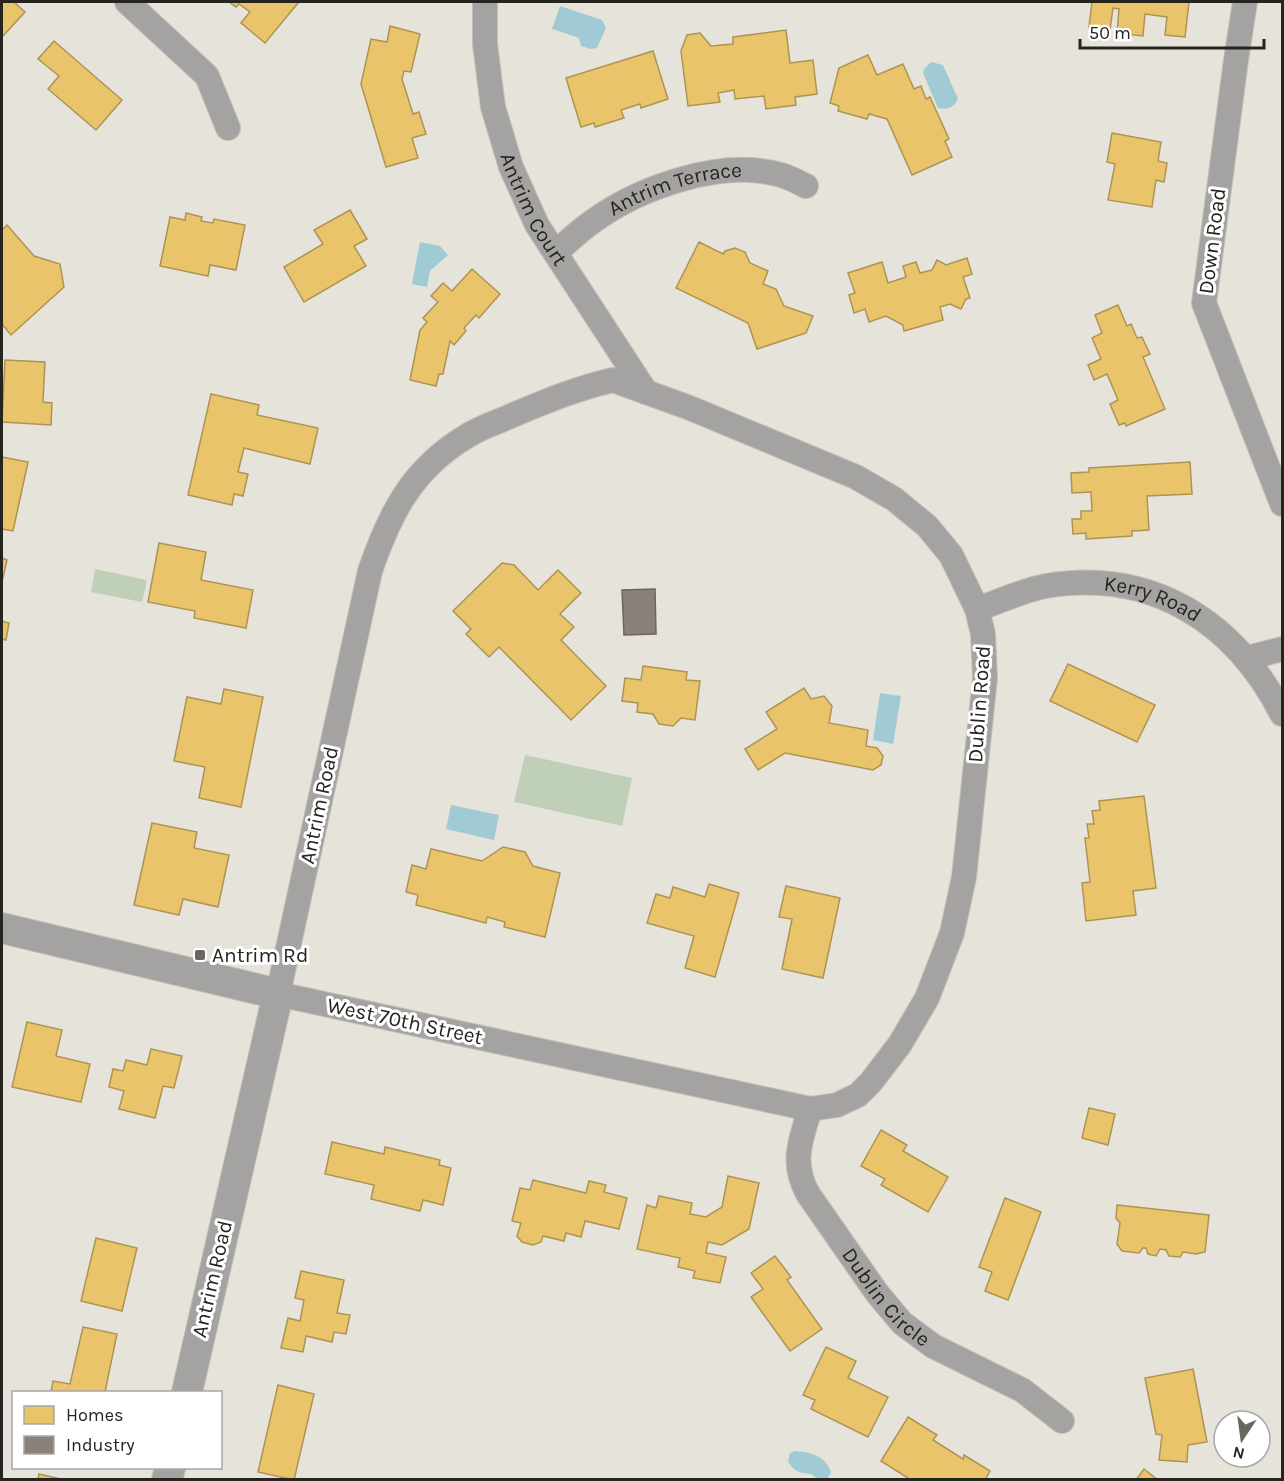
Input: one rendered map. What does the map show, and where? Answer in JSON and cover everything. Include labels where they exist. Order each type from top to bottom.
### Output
[{"type":"street","points":[[127,2],[207,76],[228,128]]},
{"type":"street","name":"Antrim Court","points":[[485,2],[485,44],[494,107],[511,167],[537,225],[646,392]]},
{"type":"street","name":"Down Road","points":[[1245,2],[1204,303],[1282,504]]},
{"type":"street","name":"Antrim Terrace","points":[[556,252],[592,221],[634,197],[677,180],[753,170],[781,175],[806,186]]},
{"type":"street","name":"Antrim Road","points":[[187,1391],[278,994],[370,572],[384,531],[404,494],[432,460],[468,435],[549,399],[613,380],[646,392]]},
{"type":"street","name":"Dublin Road","points":[[646,392],[856,477],[894,499],[927,526],[951,555],[977,609],[983,634],[984,678],[964,877],[952,933],[927,998],[900,1044],[871,1082],[858,1095],[837,1105],[810,1109]]},
{"type":"street","name":"Kerry Road","points":[[977,609],[1045,586],[1089,582],[1134,587],[1174,601],[1212,624],[1247,658],[1270,689],[1282,714]]},
{"type":"street","points":[[1247,658],[1282,649]]},
{"type":"street","name":"West 70th Street","points":[[2,928],[278,994],[810,1109]]},
{"type":"street","name":"Dublin Circle","points":[[810,1109],[799,1146],[800,1179],[877,1293],[902,1323],[933,1346],[1022,1390],[1062,1421]]},
{"type":"green space","points":[[95,569],[147,580],[142,602],[91,592]]},
{"type":"green space","points":[[525,755],[632,778],[622,826],[514,802]]},
{"type":"water","points":[[560,6],[602,20],[606,28],[597,48],[581,46],[579,38],[552,29]]},
{"type":"water","points":[[931,62],[943,65],[958,99],[950,108],[938,108],[923,73]]},
{"type":"water","points":[[420,242],[440,246],[448,255],[430,271],[427,287],[412,284]]},
{"type":"water","points":[[880,693],[901,696],[893,744],[873,740]]},
{"type":"water","points":[[451,805],[499,815],[494,840],[446,829]]},
{"type":"water","points":[[795,1451],[812,1454],[825,1462],[831,1472],[828,1478],[818,1479],[811,1474],[795,1470],[788,1462],[790,1453]]},
{"type":"building: Homes","points":[[2,2],[14,2],[25,12],[2,37]]},
{"type":"building: Homes","points":[[229,2],[298,3],[265,43],[241,23],[250,12],[239,4],[236,7]]},
{"type":"building: Homes","points":[[1092,2],[1189,2],[1185,37],[1165,35],[1167,17],[1145,14],[1143,36],[1117,33],[1119,9],[1113,8],[1110,30],[1089,27]]},
{"type":"building: Homes","points":[[390,26],[420,34],[411,72],[404,71],[402,79],[413,114],[419,112],[426,134],[412,138],[418,158],[386,167],[361,84],[371,39],[387,42]]},
{"type":"building: Homes","points":[[786,30],[790,63],[813,60],[817,94],[795,97],[796,105],[766,109],[764,96],[735,99],[734,90],[718,93],[720,102],[688,106],[681,51],[687,35],[700,33],[711,46],[733,44],[733,37]]},
{"type":"building: Homes","points":[[54,41],[122,100],[96,130],[48,89],[59,76],[38,59]]},
{"type":"building: Homes","points":[[653,51],[668,99],[641,108],[640,104],[621,110],[624,118],[595,127],[594,123],[581,127],[566,78]]},
{"type":"building: Homes","points":[[868,55],[877,75],[903,64],[914,89],[921,86],[926,99],[930,97],[949,139],[945,141],[952,157],[912,175],[887,119],[869,114],[867,119],[838,111],[839,106],[830,103],[839,68]]},
{"type":"building: Homes","points":[[1112,133],[1161,142],[1158,161],[1167,163],[1164,182],[1156,180],[1152,207],[1108,200],[1115,164],[1107,162]]},
{"type":"building: Homes","points":[[350,210],[367,239],[354,246],[366,266],[304,302],[284,267],[323,244],[314,230]]},
{"type":"building: Homes","points":[[186,213],[202,217],[201,221],[213,223],[214,219],[245,225],[236,270],[210,265],[208,276],[160,266],[170,217],[185,220]]},
{"type":"building: Homes","points":[[7,225],[34,256],[60,264],[64,287],[11,335],[2,324],[2,230]]},
{"type":"building: Homes","points":[[699,242],[723,254],[735,248],[745,252],[750,263],[768,271],[763,284],[776,289],[784,306],[813,316],[806,333],[757,349],[748,323],[676,288]]},
{"type":"building: Homes","points":[[967,258],[972,274],[963,277],[970,298],[966,299],[961,309],[950,304],[940,307],[943,320],[904,331],[903,325],[886,316],[869,322],[865,309],[854,313],[849,295],[855,293],[848,273],[882,262],[888,283],[906,277],[903,266],[916,262],[920,273],[932,270],[937,260],[946,265]]},
{"type":"building: Homes","points":[[472,269],[500,294],[479,318],[476,315],[464,328],[466,331],[454,345],[450,341],[443,374],[439,374],[436,386],[410,380],[420,330],[427,322],[423,318],[438,302],[431,296],[443,283],[452,291]]},
{"type":"building: Homes","points":[[1118,305],[1127,326],[1131,324],[1137,338],[1142,337],[1150,354],[1143,357],[1165,409],[1126,426],[1125,423],[1119,425],[1110,404],[1118,400],[1107,374],[1094,380],[1088,365],[1101,359],[1092,338],[1102,333],[1095,315]]},
{"type":"building: Homes","points":[[5,360],[45,362],[43,402],[52,403],[51,425],[2,422]]},
{"type":"building: Homes","points":[[211,394],[259,405],[257,415],[318,428],[310,464],[244,448],[238,472],[248,474],[243,496],[234,494],[232,505],[188,495]]},
{"type":"building: Homes","points":[[2,457],[28,462],[13,531],[2,529]]},
{"type":"building: Homes","points":[[1190,462],[1192,494],[1147,496],[1149,530],[1132,531],[1132,536],[1086,539],[1086,533],[1073,534],[1072,519],[1081,519],[1081,511],[1092,511],[1091,492],[1072,493],[1071,473],[1089,472],[1089,468]]},
{"type":"building: Homes","points":[[159,543],[206,552],[201,580],[253,590],[246,628],[194,618],[195,611],[148,602]]},
{"type":"building: Homes","points":[[2,558],[7,560],[2,582]]},
{"type":"building: Homes","points":[[502,563],[514,565],[538,590],[558,570],[581,593],[560,614],[574,627],[561,640],[606,686],[571,720],[499,647],[489,657],[466,634],[471,629],[453,611]]},
{"type":"building: Homes","points":[[2,621],[9,623],[6,640],[2,639]]},
{"type":"building: Homes","points":[[1068,664],[1155,705],[1137,742],[1050,701]]},
{"type":"building: Homes","points":[[643,666],[687,672],[686,680],[700,681],[695,720],[681,718],[673,726],[659,724],[653,714],[637,712],[638,703],[622,701],[625,678],[641,680]]},
{"type":"building: Homes","points":[[804,688],[811,699],[824,696],[832,706],[829,723],[868,730],[866,746],[877,748],[883,756],[881,765],[873,770],[785,753],[758,770],[745,749],[777,729],[766,712]]},
{"type":"building: Homes","points":[[224,689],[263,697],[241,807],[199,798],[205,767],[174,761],[187,697],[221,704]]},
{"type":"building: Homes","points":[[1144,796],[1156,888],[1133,891],[1136,915],[1086,921],[1082,883],[1090,882],[1085,838],[1089,838],[1087,824],[1094,824],[1092,811],[1100,810],[1099,801]]},
{"type":"building: Homes","points":[[152,823],[197,832],[194,848],[229,855],[218,907],[183,899],[179,915],[134,905]]},
{"type":"building: Homes","points":[[503,847],[525,852],[533,866],[560,873],[545,937],[504,927],[505,922],[487,917],[486,923],[416,905],[418,895],[406,892],[412,865],[426,869],[431,849],[482,861]]},
{"type":"building: Homes","points":[[709,884],[739,893],[715,977],[685,968],[694,936],[647,923],[656,894],[670,898],[673,887],[705,897]]},
{"type":"building: Homes","points":[[786,886],[840,898],[823,978],[782,969],[792,919],[779,917]]},
{"type":"building: Homes","points":[[27,1022],[62,1030],[56,1056],[90,1064],[81,1102],[12,1087]]},
{"type":"building: Homes","points":[[151,1049],[182,1056],[174,1088],[163,1086],[155,1118],[119,1109],[124,1091],[109,1087],[113,1069],[123,1071],[126,1060],[147,1065]]},
{"type":"building: Homes","points":[[1089,1108],[1115,1114],[1108,1145],[1082,1138]]},
{"type":"building: Homes","points":[[881,1130],[907,1145],[903,1151],[948,1177],[928,1212],[881,1185],[885,1179],[861,1166]]},
{"type":"building: Homes","points":[[332,1142],[384,1154],[385,1147],[440,1160],[439,1165],[451,1168],[443,1205],[423,1200],[420,1211],[371,1199],[374,1185],[325,1174]]},
{"type":"building: Homes","points":[[728,1176],[759,1183],[749,1229],[722,1245],[708,1242],[706,1253],[726,1257],[720,1283],[693,1278],[695,1271],[678,1267],[680,1258],[637,1249],[647,1205],[656,1208],[659,1196],[692,1203],[690,1214],[706,1217],[722,1207]]},
{"type":"building: Homes","points":[[533,1180],[586,1193],[589,1181],[606,1185],[604,1192],[627,1198],[619,1229],[585,1221],[581,1237],[566,1233],[564,1241],[543,1236],[541,1242],[533,1245],[522,1242],[517,1236],[521,1223],[512,1221],[520,1188],[530,1190]]},
{"type":"building: Homes","points":[[1005,1198],[1041,1212],[1008,1300],[985,1291],[992,1272],[979,1267]]},
{"type":"building: Homes","points":[[1117,1205],[1209,1215],[1205,1252],[1196,1254],[1183,1252],[1180,1257],[1169,1256],[1166,1250],[1160,1249],[1156,1256],[1148,1254],[1146,1248],[1139,1253],[1122,1251],[1117,1244],[1120,1223],[1116,1218]]},
{"type":"building: Homes","points":[[96,1238],[137,1248],[122,1311],[81,1301]]},
{"type":"building: Homes","points":[[775,1256],[791,1277],[787,1280],[822,1329],[790,1351],[751,1297],[763,1289],[751,1273]]},
{"type":"building: Homes","points":[[301,1271],[344,1280],[337,1313],[350,1315],[346,1334],[334,1332],[332,1342],[306,1336],[303,1352],[281,1348],[288,1318],[300,1321],[304,1300],[295,1298]]},
{"type":"building: Homes","points":[[83,1327],[117,1334],[105,1391],[51,1391],[53,1381],[70,1384]]},
{"type":"building: Homes","points":[[826,1347],[856,1361],[848,1378],[888,1397],[868,1437],[811,1409],[815,1400],[803,1395]]},
{"type":"building: Homes","points":[[1193,1369],[1207,1442],[1188,1445],[1187,1462],[1159,1460],[1162,1435],[1156,1434],[1145,1378]]},
{"type":"building: Homes","points":[[278,1385],[314,1394],[294,1480],[258,1472]]},
{"type":"building: Homes","points":[[908,1417],[937,1435],[933,1440],[963,1459],[964,1455],[990,1471],[985,1480],[911,1480],[881,1461]]},
{"type":"building: Homes","points":[[1144,1469],[1158,1480],[1136,1480]]},
{"type":"building: Homes","points":[[39,1474],[65,1480],[38,1480]]},
{"type":"building: Industry","points":[[655,589],[656,634],[624,635],[622,590]]},
{"type":"place","name":"Antrim Rd","points":[[200,955]]}]
